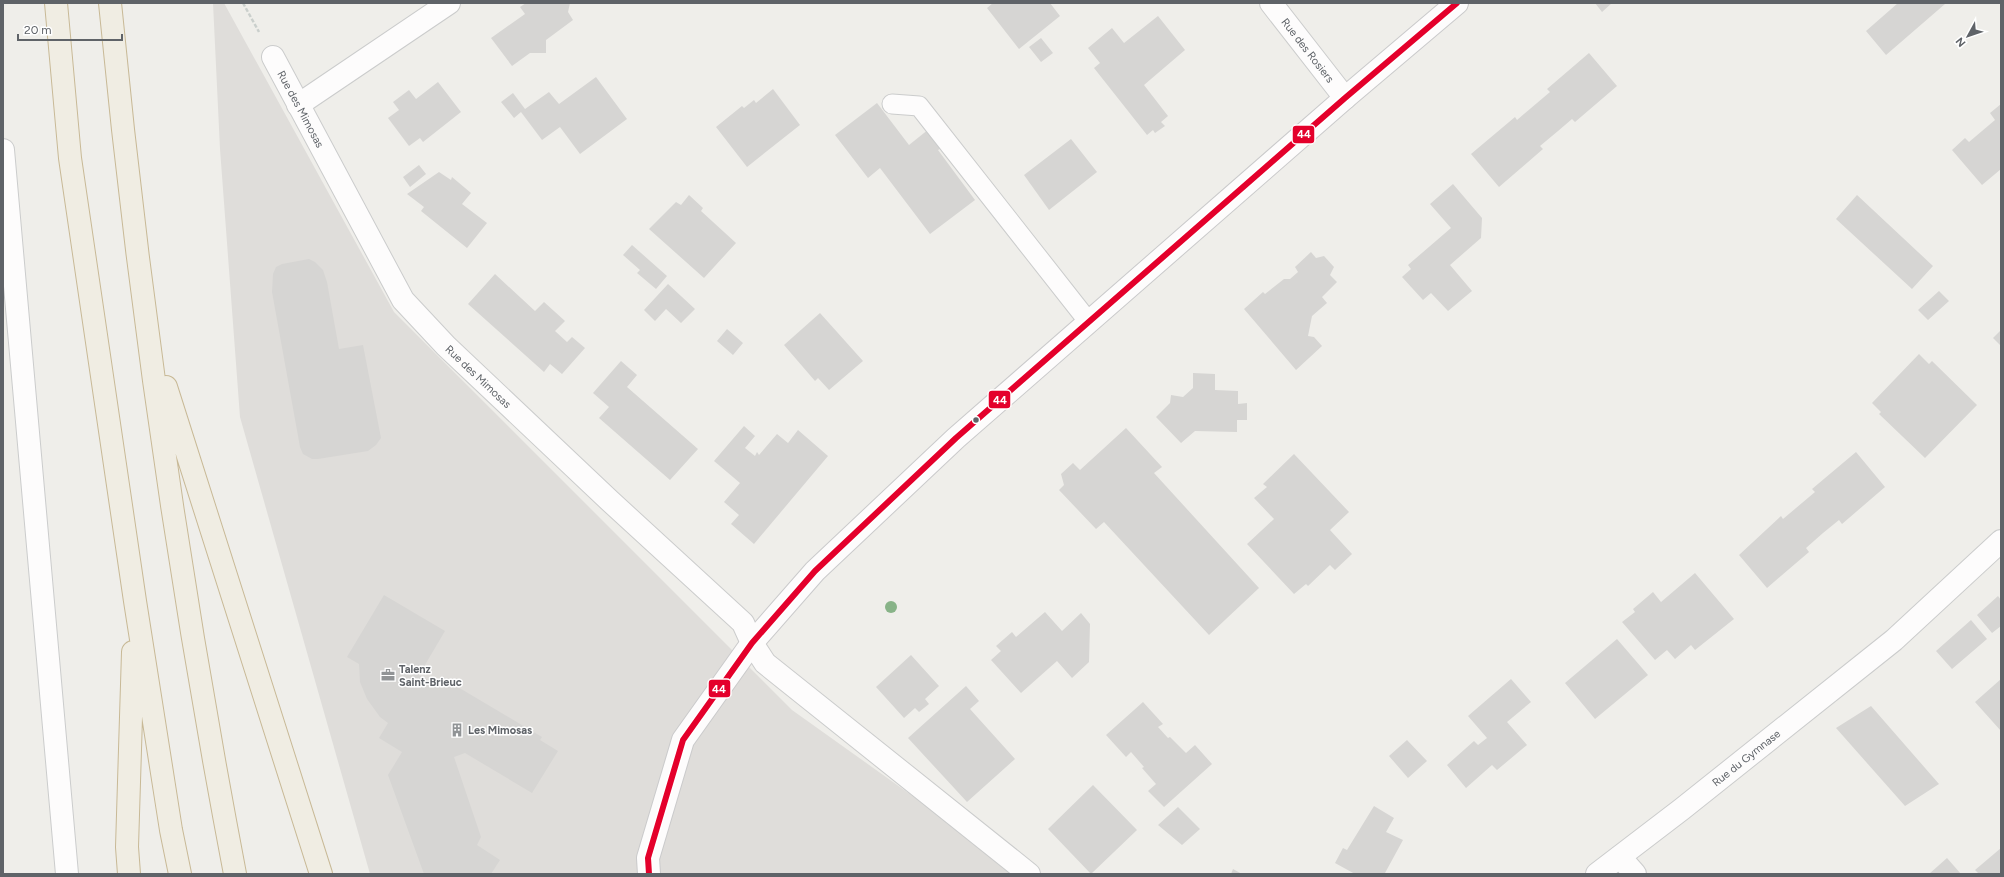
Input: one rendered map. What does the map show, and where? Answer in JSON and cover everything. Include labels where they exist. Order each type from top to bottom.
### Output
[{"type":"highway","points":[[56,3],[70,158],[135,601],[171,830],[180,874]]},
{"type":"highway","points":[[110,3],[125,154],[147,327],[190,617],[235,874]]},
{"type":"highway","points":[[147,327],[321,874]]},
{"type":"highway","points":[[129,874],[127,847],[135,601]]},
{"type":"street","points":[[298,105],[450,3]]},
{"type":"street","name":"Rue des Rosiers","points":[[1271,3],[1345,98]]},
{"type":"street","points":[[649,874],[648,858],[683,740],[752,643],[815,572],[956,438],[1088,321],[1457,3]]},
{"type":"street","name":"Rue des Mimosas","points":[[273,57],[403,300],[446,346],[610,502],[743,623],[752,643],[765,663],[1029,874]]},
{"type":"street","points":[[3,150],[67,874]]},
{"type":"street","name":"Rue du Gymnase","points":[[1894,640],[2001,530]]},
{"type":"street","name":"Rue du Gymnase","points":[[1597,874],[1894,640],[2001,541]]},
{"type":"street","points":[[1620,857],[1635,874]]},
{"type":"lane","points":[[892,104],[919,106],[1088,321]]},
{"type":"shaded area","points":[[213,3],[224,3],[394,312],[792,710],[1022,874],[370,874],[240,417],[220,149]]},
{"type":"building","points":[[526,3],[570,3],[568,12],[573,20],[546,40],[546,53],[530,53],[512,66],[491,38],[525,14],[520,7]]},
{"type":"building","points":[[993,3],[1050,3],[1060,16],[1019,49],[987,8]]},
{"type":"building","points":[[1595,3],[1612,3],[1602,12]]},
{"type":"building","points":[[1898,3],[1945,4],[1886,55],[1866,31]]},
{"type":"building","points":[[1158,16],[1185,50],[1144,85],[1168,116],[1161,122],[1165,126],[1155,133],[1153,130],[1147,135],[1094,68],[1100,63],[1088,48],[1112,28],[1124,43]]},
{"type":"building","points":[[1041,38],[1053,53],[1041,62],[1029,47]]},
{"type":"building","points":[[1589,53],[1617,86],[1575,122],[1572,119],[1540,146],[1543,149],[1499,187],[1471,154],[1515,117],[1517,120],[1550,92],[1547,89]]},
{"type":"building","points":[[596,77],[627,119],[580,154],[560,127],[542,140],[521,112],[514,118],[501,102],[513,93],[525,109],[549,92],[559,104]]},
{"type":"building","points":[[438,82],[461,112],[423,142],[420,138],[409,146],[388,118],[399,110],[393,102],[409,90],[416,99]]},
{"type":"building","points":[[773,89],[800,125],[747,167],[716,127],[742,106],[744,108],[754,100],[756,103]]},
{"type":"building","points":[[877,103],[909,145],[929,129],[943,147],[938,150],[975,200],[930,234],[880,168],[868,178],[835,135]]},
{"type":"building","points":[[2001,104],[2001,169],[1982,185],[1952,150],[1965,138],[1969,142],[1995,120],[1990,113]]},
{"type":"building","points":[[1071,139],[1097,172],[1049,210],[1024,175]]},
{"type":"building","points":[[419,165],[426,174],[410,187],[403,177]]},
{"type":"building","points":[[439,172],[451,180],[452,177],[471,193],[462,204],[487,223],[467,248],[421,211],[424,207],[407,194]]},
{"type":"building","points":[[1453,184],[1482,218],[1481,238],[1450,265],[1472,291],[1448,311],[1431,293],[1423,300],[1402,277],[1411,269],[1408,265],[1451,228],[1430,204]]},
{"type":"building","points":[[689,195],[703,208],[701,211],[736,243],[704,278],[649,229],[676,202],[681,205]]},
{"type":"building","points":[[1857,195],[1933,266],[1912,289],[1836,219]]},
{"type":"building","points":[[632,245],[667,276],[656,289],[637,273],[640,270],[623,255]]},
{"type":"building","points":[[1311,252],[1316,258],[1324,256],[1334,267],[1330,275],[1337,282],[1322,297],[1327,303],[1312,316],[1308,336],[1314,337],[1322,346],[1296,370],[1244,309],[1263,292],[1265,294],[1284,279],[1290,279],[1298,272],[1295,267]]},
{"type":"building","points":[[309,259],[315,262],[323,270],[327,282],[339,349],[363,345],[381,438],[376,445],[368,451],[312,459],[303,454],[300,447],[272,292],[273,274],[276,267],[282,264]]},
{"type":"building","points":[[495,274],[535,311],[544,302],[565,321],[555,331],[567,342],[572,337],[585,348],[562,374],[550,364],[544,372],[468,304]]},
{"type":"building","points":[[668,284],[695,309],[681,323],[666,309],[655,321],[644,310]]},
{"type":"building","points":[[1939,291],[1949,301],[1928,320],[1918,310]]},
{"type":"building","points":[[820,313],[863,361],[829,390],[818,378],[815,381],[784,345]]},
{"type":"building","points":[[727,329],[743,343],[733,355],[717,341]]},
{"type":"building","points":[[2001,330],[2001,346],[1993,338]]},
{"type":"building","points":[[1919,354],[1929,364],[1932,361],[1977,405],[1925,458],[1879,414],[1881,412],[1872,403]]},
{"type":"building","points":[[621,361],[637,375],[627,387],[698,449],[670,480],[599,418],[609,407],[593,393]]},
{"type":"building","points":[[1193,373],[1215,374],[1215,390],[1238,391],[1238,404],[1247,403],[1247,420],[1237,420],[1237,432],[1195,431],[1181,443],[1156,417],[1170,403],[1171,395],[1183,397],[1193,388]]},
{"type":"building","points":[[744,426],[755,436],[745,448],[755,456],[757,452],[759,455],[777,434],[788,443],[798,430],[828,456],[754,544],[731,524],[739,515],[724,502],[740,483],[714,461]]},
{"type":"building","points":[[1126,428],[1162,467],[1154,473],[1259,588],[1209,635],[1104,522],[1096,529],[1059,490],[1064,485],[1061,474],[1073,463],[1080,470]]},
{"type":"building","points":[[1856,452],[1885,487],[1842,524],[1839,520],[1823,533],[1806,548],[1809,552],[1767,588],[1739,555],[1781,516],[1783,519],[1815,492],[1812,489]]},
{"type":"building","points":[[1294,454],[1349,512],[1330,530],[1352,554],[1335,570],[1330,565],[1308,586],[1306,584],[1294,594],[1247,544],[1274,519],[1254,498],[1267,487],[1263,484]]},
{"type":"building","points":[[1695,573],[1734,619],[1695,650],[1691,645],[1675,659],[1667,650],[1655,660],[1622,622],[1635,612],[1633,609],[1653,592],[1661,602]]},
{"type":"building","name":"Les Mimosas","points":[[384,595],[445,631],[419,675],[442,688],[446,680],[542,737],[540,740],[558,751],[532,793],[465,753],[454,757],[481,837],[477,845],[500,860],[491,874],[424,874],[388,775],[402,752],[379,738],[388,723],[380,717],[367,699],[360,682],[359,664],[347,657]]},
{"type":"building","points":[[1998,596],[2001,600],[2001,626],[1992,633],[1977,615]]},
{"type":"building","points":[[1045,612],[1062,631],[1081,613],[1090,624],[1089,662],[1072,678],[1057,661],[1021,693],[991,660],[1001,651],[996,646],[1012,632],[1016,637]]},
{"type":"building","points":[[1971,620],[1987,639],[1952,669],[1936,651]]},
{"type":"building","points":[[1617,639],[1648,675],[1595,719],[1565,683]]},
{"type":"building","points":[[911,655],[939,686],[925,699],[929,704],[919,712],[915,708],[904,718],[876,687]]},
{"type":"building","points":[[1511,679],[1531,702],[1507,722],[1527,745],[1497,770],[1492,765],[1466,788],[1447,765],[1474,741],[1478,745],[1487,738],[1468,716]]},
{"type":"building","points":[[2001,679],[2001,731],[1975,702]]},
{"type":"building","points":[[966,686],[979,701],[970,709],[1015,759],[967,802],[908,738]]},
{"type":"building","points":[[1143,702],[1163,724],[1158,727],[1168,738],[1170,737],[1186,753],[1195,745],[1212,764],[1164,807],[1148,791],[1156,784],[1142,768],[1144,767],[1131,752],[1126,757],[1106,735]]},
{"type":"building","points":[[1871,706],[1939,784],[1905,806],[1836,728]]},
{"type":"building","points":[[1407,740],[1427,761],[1408,778],[1389,756]]},
{"type":"building","points":[[1093,785],[1137,830],[1091,874],[1048,829]]},
{"type":"building","points":[[1374,806],[1394,818],[1386,832],[1403,840],[1385,873],[1388,874],[1355,874],[1335,863],[1343,848],[1347,850]]},
{"type":"building","points":[[1178,807],[1200,829],[1182,845],[1158,825]]},
{"type":"building","points":[[2001,848],[2001,874],[1979,874],[1975,870]]},
{"type":"building","points":[[1947,858],[1961,874],[1929,874]]},
{"type":"building","points":[[1233,869],[1242,874],[1231,874]]},
{"type":"transit line","name":"44","points":[[649,874],[648,858],[683,740],[752,643],[815,571],[956,438],[1345,98],[1457,3]]},
{"type":"place","name":"Talenz Saint-Brieuc","points":[[388,675]]},
{"type":"place","name":"Les Mimosas","points":[[457,730]]}]
